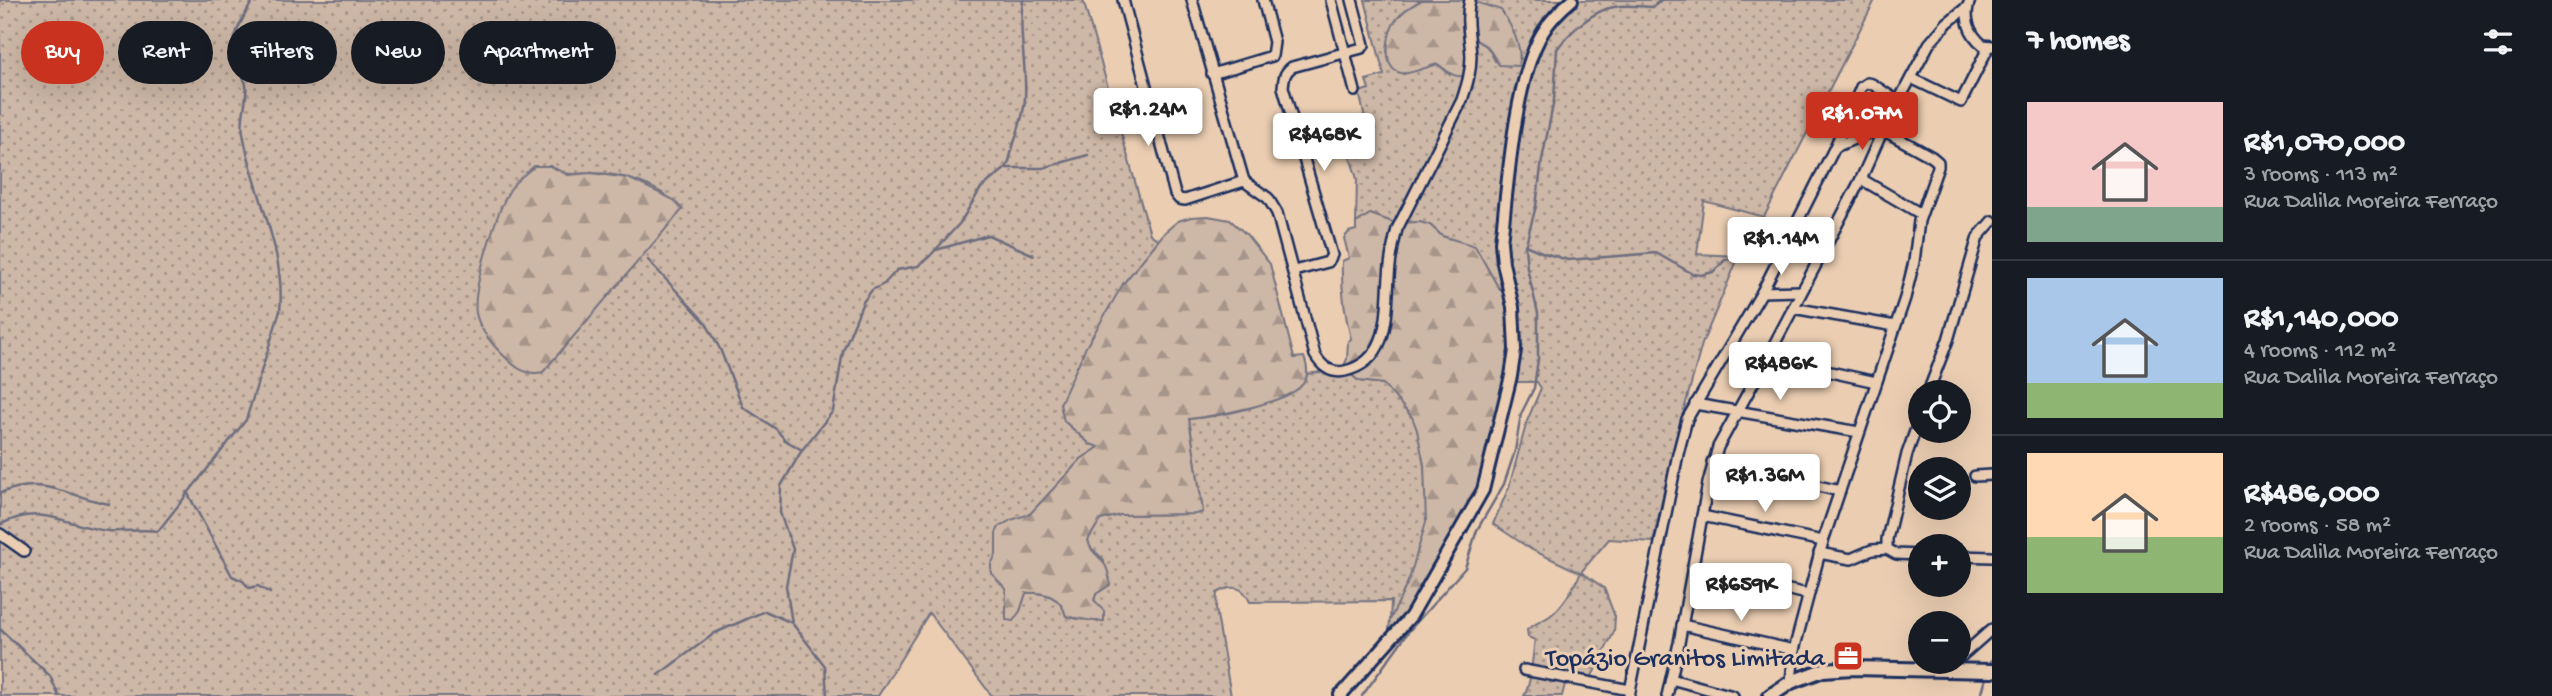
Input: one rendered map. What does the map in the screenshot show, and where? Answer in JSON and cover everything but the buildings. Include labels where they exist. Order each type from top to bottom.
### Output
[{"type":"main road","points":[[1770,696],[1791,682],[1823,670],[1908,665]]},
{"type":"main road","points":[[1971,669],[1992,671]]},
{"type":"street","points":[[1123,0],[1175,194],[1179,199],[1185,200],[1244,181]]},
{"type":"street","points":[[1192,0],[1244,181],[1268,198],[1277,213],[1315,355],[1321,365],[1340,372],[1357,368],[1368,359],[1385,329],[1389,310],[1392,252],[1397,229],[1462,100],[1469,78],[1471,58],[1467,12],[1470,0]]},
{"type":"street","points":[[1212,74],[1272,56],[1274,42],[1263,0]]},
{"type":"street","points":[[1331,0],[1355,91]]},
{"type":"street","points":[[1294,271],[1328,262],[1332,255],[1283,87],[1284,78],[1292,67],[1362,48],[1364,45],[1352,0]]},
{"type":"street","points":[[1335,696],[1342,694],[1411,616],[1483,490],[1515,351],[1513,307],[1501,242],[1525,78],[1543,32],[1557,13],[1572,0]]},
{"type":"street","points":[[1911,78],[1961,102],[1991,46],[1977,40],[1970,30],[1968,3]]},
{"type":"street","points":[[1667,696],[1712,462],[1911,78],[1937,33],[1968,3]]},
{"type":"street","points":[[1524,670],[1630,693],[1683,431],[1695,404],[1762,292],[1835,147],[1861,87],[1872,83],[1899,102]]},
{"type":"street","points":[[1791,682],[1794,650],[1822,541],[1910,280],[1921,214],[1938,167],[1938,162],[1932,157],[1883,130],[1870,132],[1835,147]]},
{"type":"street","points":[[1861,178],[1921,214]]},
{"type":"street","points":[[1933,380],[1948,340],[1978,237],[1992,221]]},
{"type":"street","points":[[1762,292],[1801,291]]},
{"type":"street","points":[[1793,308],[1895,326]]},
{"type":"street","points":[[1767,358],[1876,382]]},
{"type":"street","points":[[1695,404],[1859,432]]},
{"type":"street","points":[[1887,549],[1887,539],[1912,443]]},
{"type":"street","points":[[1712,462],[1840,491]]},
{"type":"street","points":[[1975,476],[1992,475]]},
{"type":"street","points":[[1702,516],[1822,541]]},
{"type":"street","points":[[0,534],[24,551]]},
{"type":"street","points":[[1819,553],[1851,559],[1875,550],[1887,549],[1896,554],[1908,554]]},
{"type":"street","points":[[1971,556],[1992,557]]},
{"type":"street","points":[[1692,570],[1808,594]]},
{"type":"street","points":[[1682,625],[1794,650]]},
{"type":"street","points":[[1971,647],[1992,629]]},
{"type":"street","points":[[1671,679],[1733,696]]},
{"type":"green space","points":[[0,0],[1083,0],[1150,234],[1159,240],[1123,284],[1064,421],[1090,444],[1100,447],[1081,459],[1030,514],[1019,519],[996,538],[994,558],[1006,589],[1006,619],[1020,611],[1026,592],[1040,593],[1056,600],[1066,616],[1098,622],[1100,606],[1094,601],[1096,594],[1102,590],[1104,560],[1089,546],[1088,540],[1100,520],[1120,515],[1203,512],[1189,419],[1251,408],[1281,396],[1306,379],[1307,374],[1343,368],[1359,381],[1383,384],[1412,416],[1424,469],[1427,500],[1424,535],[1412,573],[1390,620],[1391,601],[1250,602],[1244,592],[1236,588],[1217,593],[1216,609],[1231,696],[992,696],[929,613],[878,696],[0,696]],"holes":[[[559,172],[592,173],[628,178],[663,194],[682,209],[513,185]]]},
{"type":"green space","points":[[1365,0],[1422,0],[1397,21],[1390,35],[1387,52],[1403,74],[1438,64],[1450,75],[1474,39],[1484,44],[1495,61],[1521,59],[1507,19],[1469,0],[1875,0],[1764,217],[1704,201],[1697,254],[1739,256],[1702,344],[1673,450],[1653,542],[1609,539],[1581,572],[1604,588],[1615,617],[1614,632],[1587,686],[1565,684],[1562,696],[1524,696],[1530,677],[1535,640],[1528,637],[1527,630],[1556,611],[1581,573],[1532,550],[1493,524],[1509,487],[1527,421],[1541,388],[1537,382],[1512,382],[1522,338],[1513,302],[1498,287],[1475,247],[1442,236],[1430,225],[1395,223],[1370,214],[1356,223],[1357,179],[1344,138],[1368,132],[1359,92],[1369,89],[1366,80],[1384,75]]},
{"type":"green space","points":[[1422,0],[1469,0],[1501,10],[1518,45],[1518,66],[1499,65],[1488,47],[1474,39],[1467,75],[1455,75],[1438,64],[1410,73],[1395,70],[1391,66],[1388,52],[1391,30],[1402,13]]},
{"type":"green space","points":[[534,166],[550,166],[568,175],[591,173],[628,178],[674,200],[682,210],[543,372],[530,373],[507,359],[486,335],[476,313],[476,301],[482,266],[501,209],[514,184]]},
{"type":"green space","points":[[1370,214],[1395,223],[1420,222],[1430,225],[1442,236],[1475,246],[1498,287],[1513,302],[1522,338],[1512,382],[1504,382],[1481,481],[1451,544],[1388,639],[1390,620],[1409,580],[1426,522],[1424,465],[1412,417],[1383,384],[1359,381],[1343,368],[1347,359],[1348,341],[1351,339],[1343,290],[1342,261],[1349,258],[1344,238],[1349,232],[1356,230],[1356,223]]},
{"type":"green space","points":[[1208,216],[1230,220],[1246,234],[1270,264],[1294,358],[1304,357],[1307,373],[1305,380],[1300,387],[1279,399],[1189,419],[1203,512],[1120,515],[1100,520],[1088,540],[1109,575],[1110,585],[1096,594],[1094,600],[1104,611],[1104,621],[1066,616],[1056,600],[1033,593],[1026,593],[1020,611],[1013,621],[1006,620],[1006,589],[991,573],[999,527],[1030,514],[1081,459],[1099,447],[1090,444],[1064,421],[1060,404],[1086,347],[1123,284],[1165,232],[1178,221]]},
{"type":"waterway","points":[[0,525],[15,518],[41,515],[108,531],[158,531],[246,420],[280,311],[281,288],[274,243],[243,133],[246,85],[234,55],[236,33],[253,0]]},
{"type":"waterway","points":[[827,696],[825,666],[792,623],[786,586],[793,549],[780,513],[781,486],[802,450],[833,411],[843,351],[863,302],[872,290],[884,284],[897,270],[918,266],[930,256],[960,223],[981,188],[1006,168],[1009,162],[1023,115],[1025,98],[1021,25],[1023,0]]},
{"type":"waterway","points":[[1362,696],[1409,631],[1465,568],[1477,530],[1504,484],[1515,451],[1521,414],[1534,388],[1538,359],[1538,313],[1525,247],[1536,206],[1554,100],[1557,49],[1575,29],[1606,9],[1619,6],[1653,7],[1661,0]]},
{"type":"waterway","points":[[1006,168],[1043,168],[1088,155]]},
{"type":"waterway","points":[[936,250],[988,235],[1034,255]]},
{"type":"waterway","points":[[1525,245],[1568,260],[1656,253],[1693,274],[1701,275],[1713,272],[1725,260],[1742,256]]},
{"type":"waterway","points":[[648,260],[706,323],[720,349],[743,407],[802,450]]},
{"type":"waterway","points":[[0,493],[16,488],[43,486],[109,504]]},
{"type":"waterway","points":[[187,492],[232,576],[243,581],[249,588],[258,586],[270,593]]},
{"type":"waterway","points":[[658,675],[715,633],[765,611],[792,623]]},
{"type":"waterway","points":[[0,629],[50,676],[59,696]]},
{"type":"waterway","points":[[1988,668],[1992,659]]},
{"type":"waterway","points":[[1981,696],[1987,675]]},
{"type":"place","name":"Topázio Granitos Limitada","points":[[1848,656]]}]
